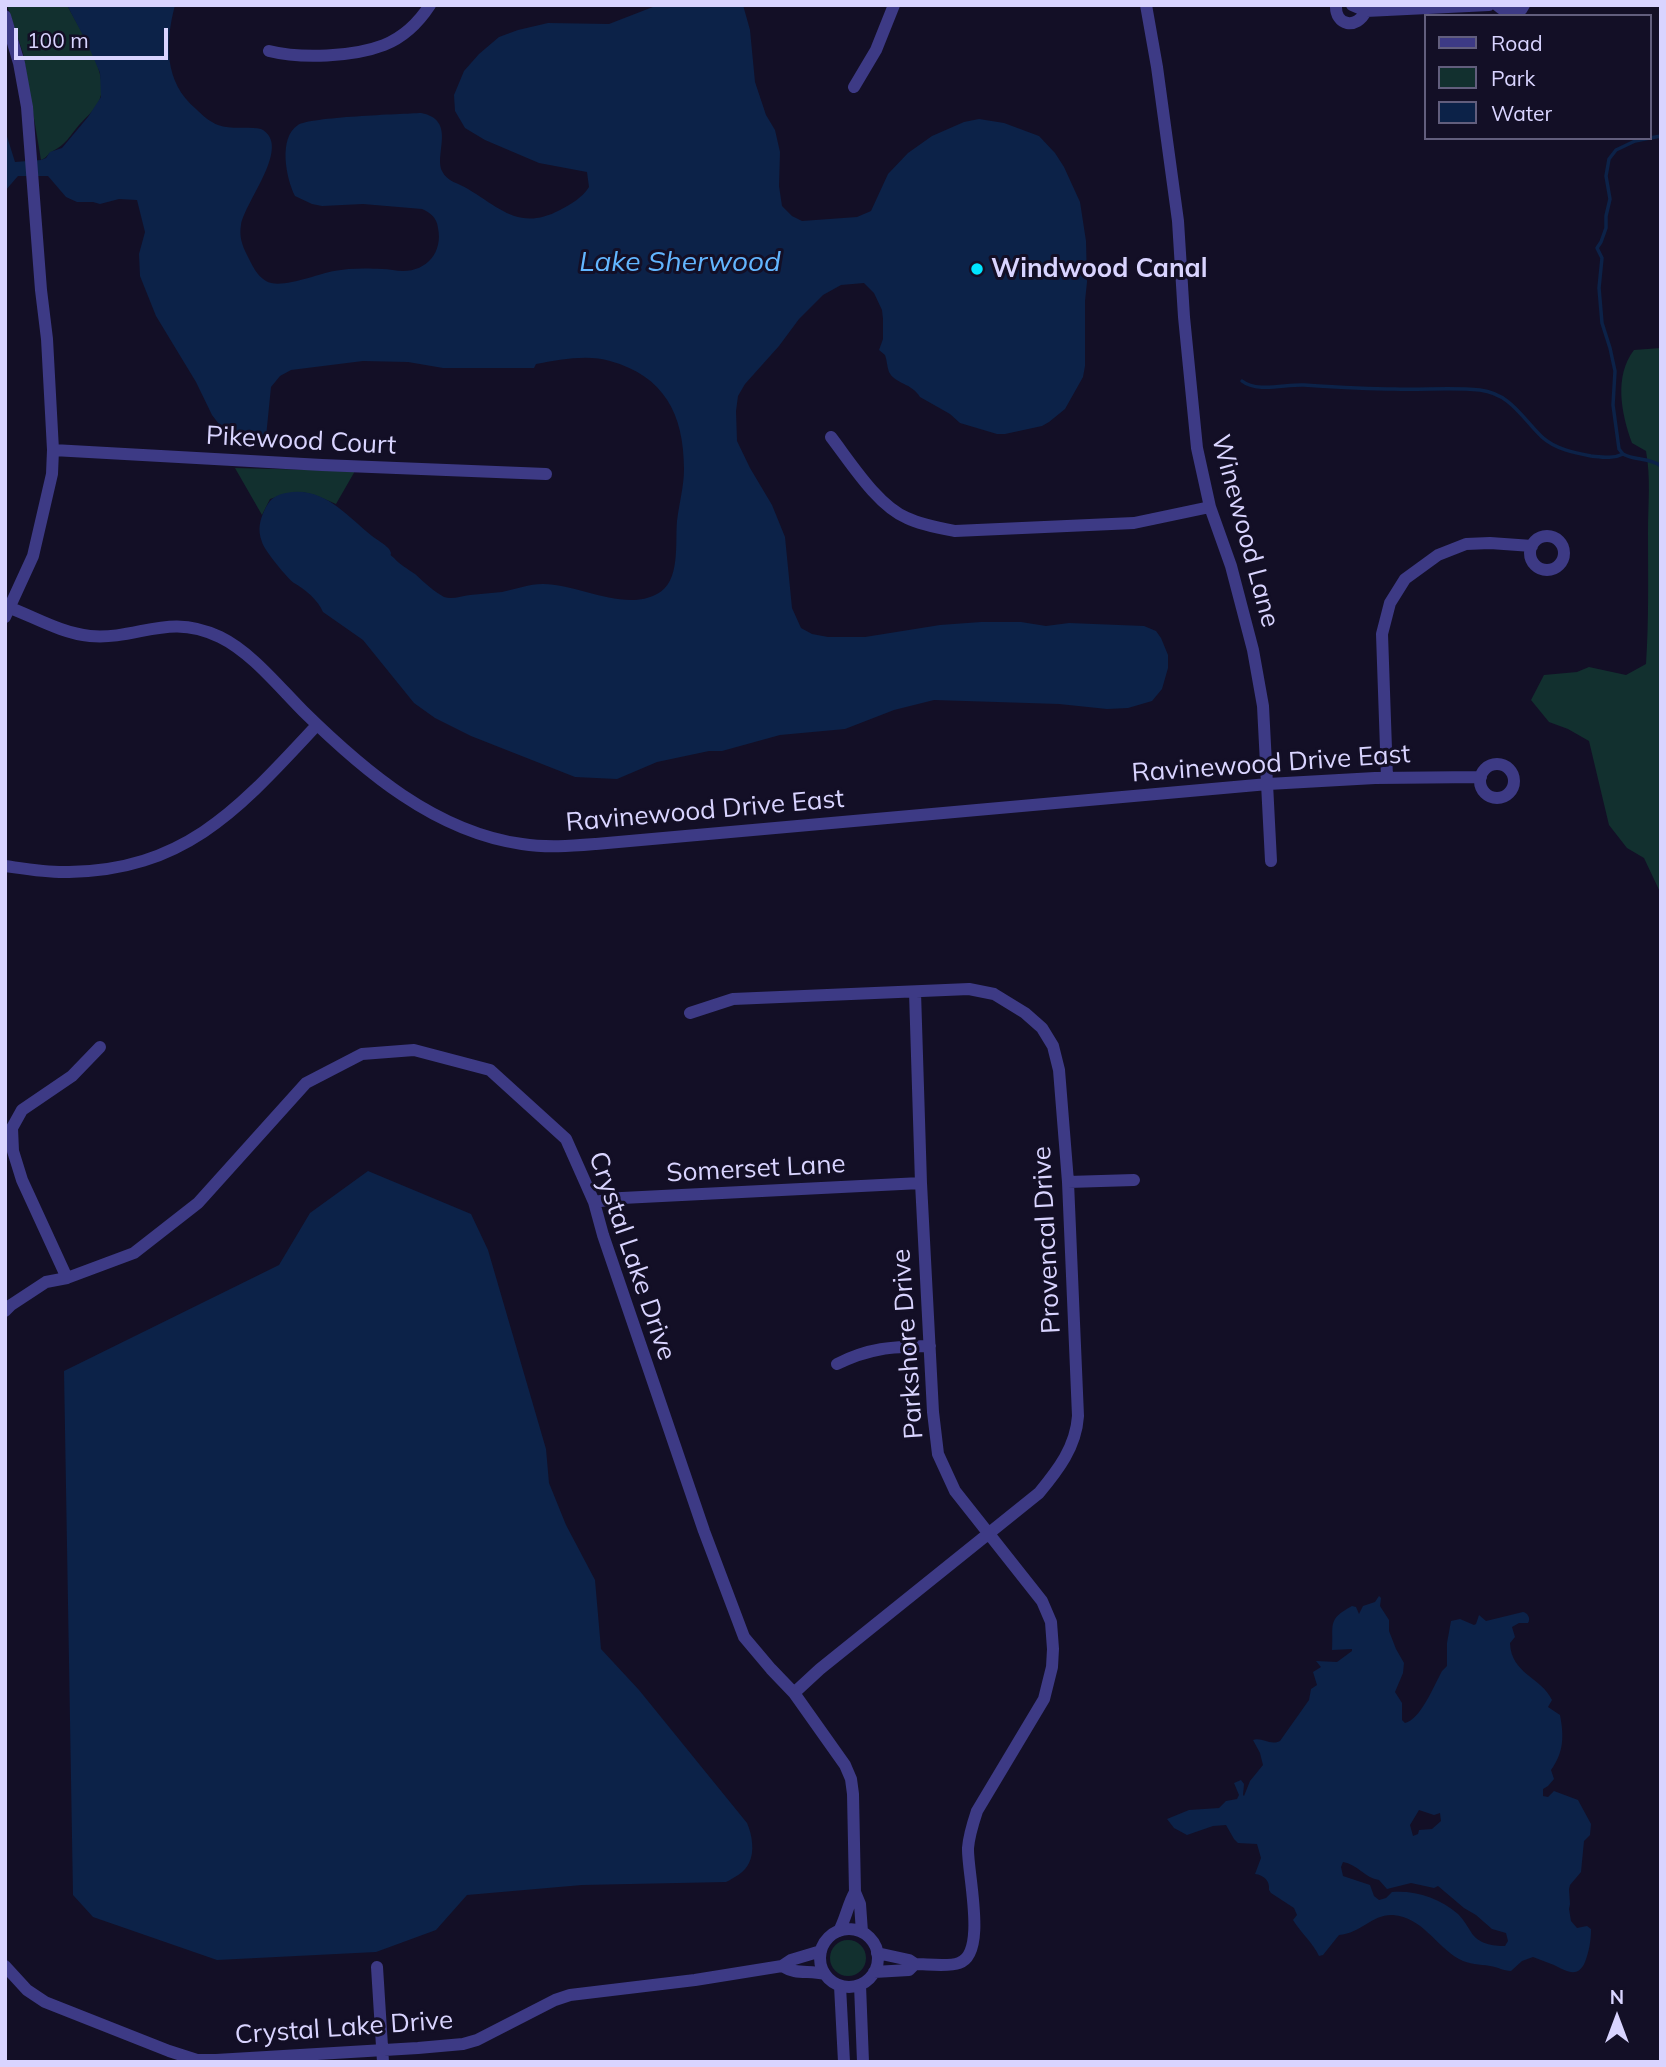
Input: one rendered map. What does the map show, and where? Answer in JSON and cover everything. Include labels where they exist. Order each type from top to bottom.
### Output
[{"type":"street","points":[[269,51],[288,56],[313,56],[385,45],[420,21],[430,5]]},
{"type":"street","points":[[855,88],[876,50],[894,5]]},
{"type":"street","name":"Winewood Lane","points":[[1146,5],[1178,221],[1189,380],[1197,448],[1210,507],[1231,566],[1253,650],[1263,706],[1271,861]]},
{"type":"street","points":[[1336,5],[1335,12],[1340,20],[1347,23],[1355,24],[1363,19],[1366,11]]},
{"type":"street","points":[[1352,5],[1366,11],[1489,5]]},
{"type":"street","points":[[1497,5],[1509,13],[1516,13],[1523,9],[1524,5]]},
{"type":"street","points":[[5,16],[19,63],[27,107],[47,339],[53,450],[52,474],[33,556],[7,610]]},
{"type":"street","points":[[831,437],[885,503],[905,518],[947,530],[1134,523],[1210,507]]},
{"type":"street","name":"Pikewood Court","points":[[53,450],[546,474]]},
{"type":"street","points":[[1387,778],[1381,634],[1390,603],[1405,579],[1438,555],[1466,544],[1490,542],[1532,546]]},
{"type":"street","name":"Ravinewood Drive East","points":[[7,610],[80,635],[114,635],[169,626],[186,626],[210,633],[240,650],[317,725],[360,763],[407,798],[454,824],[519,844],[550,847],[1268,784],[1481,777]]},
{"type":"street","points":[[5,866],[67,872],[96,870],[136,862],[175,848],[230,813],[317,725]]},
{"type":"street","name":"Provencal Drive","points":[[690,1013],[733,999],[969,989],[994,994],[1025,1013],[1042,1028],[1053,1046],[1059,1070],[1068,1182],[1077,1430],[1060,1468],[1039,1493],[820,1668],[794,1693]]},
{"type":"street","name":"Parkshore Drive","points":[[877,1953],[909,1960],[915,1964],[959,1964],[971,1954],[975,1936],[968,1850],[971,1828],[977,1811],[1044,1699],[1052,1667],[1051,1622],[1042,1601],[955,1490],[938,1454],[921,1183],[915,992]]},
{"type":"street","points":[[67,1278],[22,1180],[13,1151],[12,1128],[22,1110],[72,1076],[100,1048]]},
{"type":"street","name":"Crystal Lake Drive","points":[[5,1311],[46,1282],[67,1278],[134,1253],[198,1203],[306,1083],[362,1054],[414,1050],[490,1070],[566,1139],[594,1202],[669,1431],[744,1637],[794,1693],[845,1765],[853,1794],[855,1892],[860,1904],[862,1932],[869,1938],[877,1953]]},
{"type":"street","points":[[1068,1182],[1134,1180]]},
{"type":"street","name":"Somerset Lane","points":[[594,1202],[622,1198],[921,1183]]},
{"type":"street","points":[[837,1364],[858,1353],[877,1349],[930,1346]]},
{"type":"street","name":"Crystal Lake Drive","points":[[5,1966],[27,1990],[46,2003],[197,2060],[383,2056],[477,2040],[555,2000],[570,1996],[782,1966],[791,1960],[821,1951],[828,1938],[839,1931],[855,1892]]},
{"type":"street","points":[[839,1931],[862,1932]]},
{"type":"street","points":[[821,1951],[820,1963],[825,1974],[840,1986],[850,1987],[868,1980],[874,1972],[877,1953]]},
{"type":"street","name":"Parkshore Drive","points":[[874,1972],[909,1970],[915,1964]]},
{"type":"street","name":"Crystal Lake Drive","points":[[782,1966],[792,1972],[825,1974]]},
{"type":"street","points":[[377,1967],[383,2056]]},
{"type":"street","points":[[860,1985],[863,2062]]},
{"type":"street","points":[[840,1986],[844,2062]]},
{"type":"green space","points":[[7,5],[67,5],[91,49],[100,74],[101,95],[95,108],[64,143],[41,160],[23,53]]},
{"type":"green space","points":[[1661,348],[1661,894],[1644,858],[1627,848],[1609,825],[1589,741],[1549,722],[1531,700],[1544,675],[1577,672],[1589,667],[1626,675],[1646,664],[1648,471],[1646,451],[1632,443],[1621,395],[1624,371],[1634,350]]},
{"type":"green space","points":[[235,468],[355,471],[336,504],[303,492],[289,493],[270,499],[262,515]]},
{"type":"green space","points":[[848,1940],[861,1945],[866,1958],[861,1971],[848,1976],[835,1971],[830,1958],[835,1945]]},
{"type":"water","name":"Lake Sherwood","points":[[67,5],[175,5],[169,47],[178,87],[203,116],[215,124],[261,129],[269,137],[272,147],[270,160],[244,215],[240,233],[255,270],[263,279],[272,283],[289,283],[345,269],[412,270],[426,264],[438,245],[436,221],[422,209],[363,204],[322,206],[295,196],[287,169],[286,148],[292,131],[306,122],[421,113],[432,117],[441,130],[440,164],[444,175],[501,210],[522,218],[546,216],[583,194],[589,187],[587,172],[539,163],[485,140],[465,128],[455,111],[454,95],[464,71],[479,54],[499,37],[548,23],[609,24],[658,5],[743,5],[750,30],[755,82],[766,115],[775,130],[780,152],[779,186],[782,206],[802,221],[857,217],[871,211],[888,174],[908,153],[932,136],[964,122],[979,119],[1004,123],[1039,136],[1064,167],[1080,202],[1086,241],[1085,366],[1083,377],[1065,409],[1042,426],[1005,434],[960,423],[892,376],[885,355],[879,350],[883,339],[883,319],[874,293],[864,283],[841,285],[823,295],[799,319],[745,384],[738,396],[737,441],[772,505],[785,537],[792,608],[801,628],[812,634],[828,637],[865,637],[940,625],[981,622],[1021,622],[1046,626],[1069,623],[1144,626],[1156,631],[1168,655],[1168,668],[1162,689],[1152,701],[1128,708],[934,700],[894,710],[845,729],[780,735],[722,751],[709,751],[657,762],[617,779],[575,777],[471,736],[435,718],[414,703],[363,640],[323,612],[315,599],[291,580],[271,557],[262,542],[259,528],[270,501],[279,495],[299,492],[312,494],[334,504],[385,545],[399,563],[447,598],[543,584],[616,599],[644,599],[665,588],[670,581],[675,561],[684,469],[680,431],[675,415],[657,387],[644,376],[601,359],[563,359],[536,364],[534,368],[443,368],[408,362],[363,361],[291,370],[280,376],[271,387],[266,437],[244,444],[234,441],[212,415],[196,382],[156,316],[140,276],[139,254],[145,232],[137,200],[119,199],[100,204],[77,202],[66,197],[48,176],[18,176],[5,191],[5,130],[15,162],[41,160],[50,152],[62,148],[101,97],[100,73]]},
{"type":"water","points":[[368,1171],[471,1214],[488,1250],[546,1449],[549,1483],[566,1525],[595,1580],[601,1649],[639,1690],[747,1823],[752,1854],[745,1869],[726,1882],[582,1885],[467,1895],[436,1930],[376,1952],[217,1960],[93,1917],[73,1895],[64,1371],[279,1265],[310,1213]]},
{"type":"water","points":[[1379,1596],[1381,1598],[1380,1606],[1389,1620],[1389,1631],[1404,1663],[1395,1692],[1402,1703],[1402,1720],[1405,1723],[1416,1716],[1447,1666],[1451,1621],[1460,1619],[1474,1625],[1479,1615],[1486,1621],[1523,1612],[1528,1616],[1528,1623],[1519,1623],[1512,1627],[1515,1637],[1510,1643],[1512,1653],[1521,1669],[1547,1692],[1552,1700],[1548,1707],[1560,1715],[1562,1730],[1561,1750],[1551,1770],[1554,1779],[1543,1789],[1543,1796],[1548,1797],[1554,1791],[1578,1800],[1591,1824],[1590,1835],[1584,1841],[1581,1872],[1569,1889],[1571,1921],[1577,1928],[1587,1926],[1591,1929],[1588,1954],[1579,1970],[1567,1971],[1533,1957],[1522,1961],[1511,1971],[1467,1962],[1451,1953],[1421,1926],[1393,1915],[1379,1917],[1354,1931],[1339,1935],[1323,1955],[1319,1956],[1293,1920],[1297,1915],[1294,1908],[1271,1893],[1266,1879],[1255,1874],[1261,1858],[1257,1844],[1238,1843],[1226,1825],[1213,1826],[1187,1835],[1174,1828],[1167,1819],[1189,1810],[1219,1808],[1226,1801],[1237,1799],[1239,1795],[1234,1783],[1241,1780],[1244,1784],[1244,1796],[1250,1781],[1263,1765],[1253,1740],[1273,1743],[1280,1741],[1309,1700],[1311,1689],[1317,1685],[1313,1672],[1321,1667],[1316,1661],[1337,1662],[1352,1651],[1332,1650],[1335,1619],[1352,1606],[1356,1607],[1359,1614],[1363,1606],[1375,1602]],"holes":[[[1419,1810],[1434,1815],[1440,1813],[1441,1821],[1432,1829],[1419,1830],[1418,1834],[1413,1836],[1410,1825]],[[1343,1862],[1379,1880],[1387,1889],[1411,1883],[1434,1888],[1438,1886],[1492,1929],[1506,1933],[1508,1941],[1505,1946],[1482,1942],[1474,1936],[1458,1914],[1427,1896],[1392,1892],[1379,1900],[1374,1896],[1370,1885],[1343,1876]]]},
{"type":"waterway","points":[[1652,138],[1661,136]]},
{"type":"waterway","points":[[1623,454],[1619,449],[1613,405],[1615,371],[1602,323],[1599,288],[1602,258],[1597,248],[1606,228],[1610,199],[1606,176],[1609,159],[1616,150],[1640,140]]},
{"type":"waterway","points":[[1242,381],[1255,387],[1304,385],[1491,392],[1508,402],[1542,437],[1559,447],[1591,456],[1611,457],[1623,454],[1661,466]]},
{"type":"place","name":"Windwood Canal","points":[[977,269]]}]
